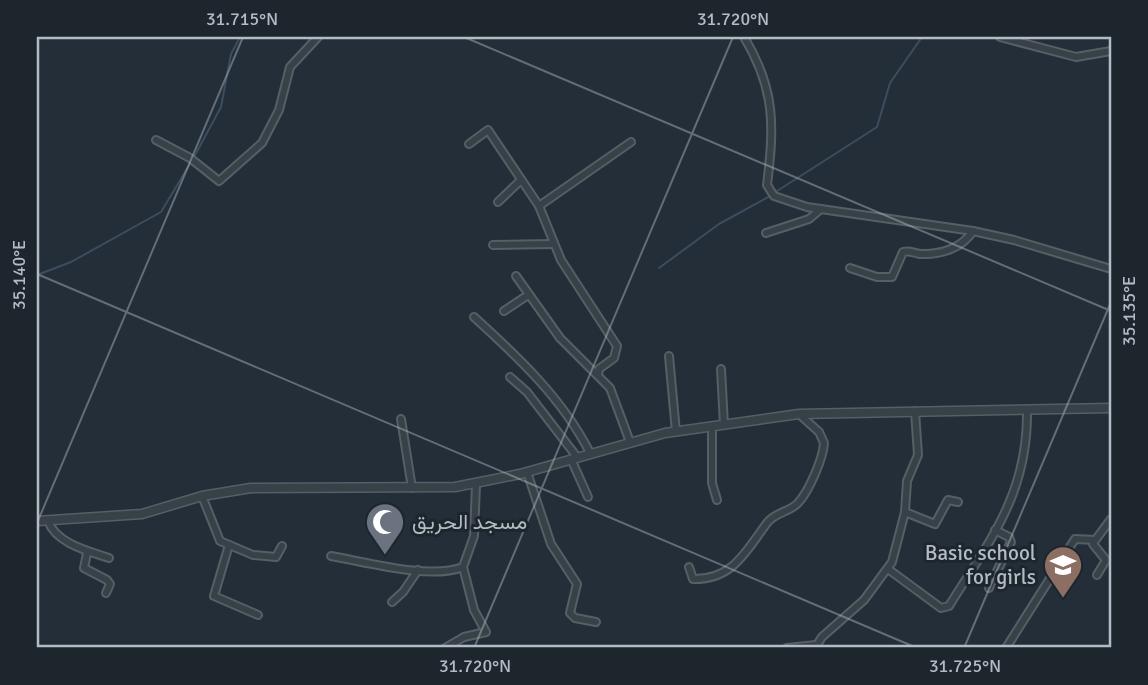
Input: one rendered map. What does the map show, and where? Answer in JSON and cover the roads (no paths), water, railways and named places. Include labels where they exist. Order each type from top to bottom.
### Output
[{"type":"street","points":[[156,140],[190,158],[219,181],[262,143],[279,110],[290,67],[318,37]]},
{"type":"street","points":[[744,37],[768,93],[773,143],[768,190],[794,203],[973,231],[1025,243],[1111,269]]},
{"type":"street","points":[[1000,37],[1076,57],[1111,51]]},
{"type":"street","points":[[469,144],[488,130],[540,206],[552,244],[576,286],[617,346],[614,358],[602,366],[598,374]]},
{"type":"street","points":[[540,206],[631,142]]},
{"type":"street","points":[[498,202],[521,180]]},
{"type":"street","points":[[766,233],[809,219],[821,209]]},
{"type":"street","points":[[850,268],[877,277],[892,277],[903,252],[950,250],[962,244],[973,231]]},
{"type":"street","points":[[493,245],[552,244]]},
{"type":"street","points":[[516,276],[572,351],[598,374],[612,391],[630,442]]},
{"type":"street","points":[[505,311],[528,295]]},
{"type":"street","points":[[474,317],[531,370],[571,420],[590,453]]},
{"type":"street","points":[[668,356],[676,432]]},
{"type":"street","points":[[721,369],[724,425]]},
{"type":"street","points":[[510,377],[527,392],[574,458],[588,496]]},
{"type":"street","points":[[37,521],[142,514],[202,496],[251,488],[412,488],[476,484],[676,432],[799,414],[1111,408]]},
{"type":"street","points":[[787,648],[815,646],[864,600],[888,569],[905,512],[907,481],[918,455],[915,411]]},
{"type":"street","points":[[888,569],[944,609],[983,557],[1013,498],[1026,445],[1027,411]]},
{"type":"street","points":[[689,567],[693,579],[712,578],[728,571],[750,550],[773,517],[798,503],[824,449],[819,432],[799,414]]},
{"type":"street","points":[[401,419],[412,488]]},
{"type":"street","points":[[712,426],[712,492],[717,500]]},
{"type":"street","points":[[527,472],[551,544],[577,584],[570,613],[575,618],[596,622]]},
{"type":"street","points":[[445,648],[464,637],[486,632],[474,610],[463,567],[474,536],[476,484]]},
{"type":"street","points":[[202,496],[220,541],[253,555],[275,557],[282,546]]},
{"type":"street","points":[[905,512],[935,524],[948,500],[958,502]]},
{"type":"street","points":[[1093,543],[1111,519]]},
{"type":"street","points":[[48,521],[55,533],[87,553],[108,558]]},
{"type":"street","points":[[989,588],[1010,542],[1009,537],[995,530]]},
{"type":"street","points":[[1006,648],[1075,539],[1093,543],[1106,560],[1097,576]]},
{"type":"street","points":[[229,545],[214,596],[258,615]]},
{"type":"street","points":[[87,553],[84,568],[107,580],[110,584],[106,593]]},
{"type":"street","points":[[331,556],[418,569],[463,567]]},
{"type":"street","points":[[392,602],[403,592],[418,569]]},
{"type":"waterway","points":[[194,157],[221,107],[231,54],[240,37]]},
{"type":"waterway","points":[[774,193],[877,127],[890,83],[922,37]]},
{"type":"waterway","points":[[37,275],[71,262],[161,212],[191,162]]},
{"type":"waterway","points":[[659,268],[719,224],[770,196]]},
{"type":"place","name":"مسجد الحريق","points":[[385,556]]},
{"type":"place","name":"Basic school for girls","points":[[1063,599]]}]
